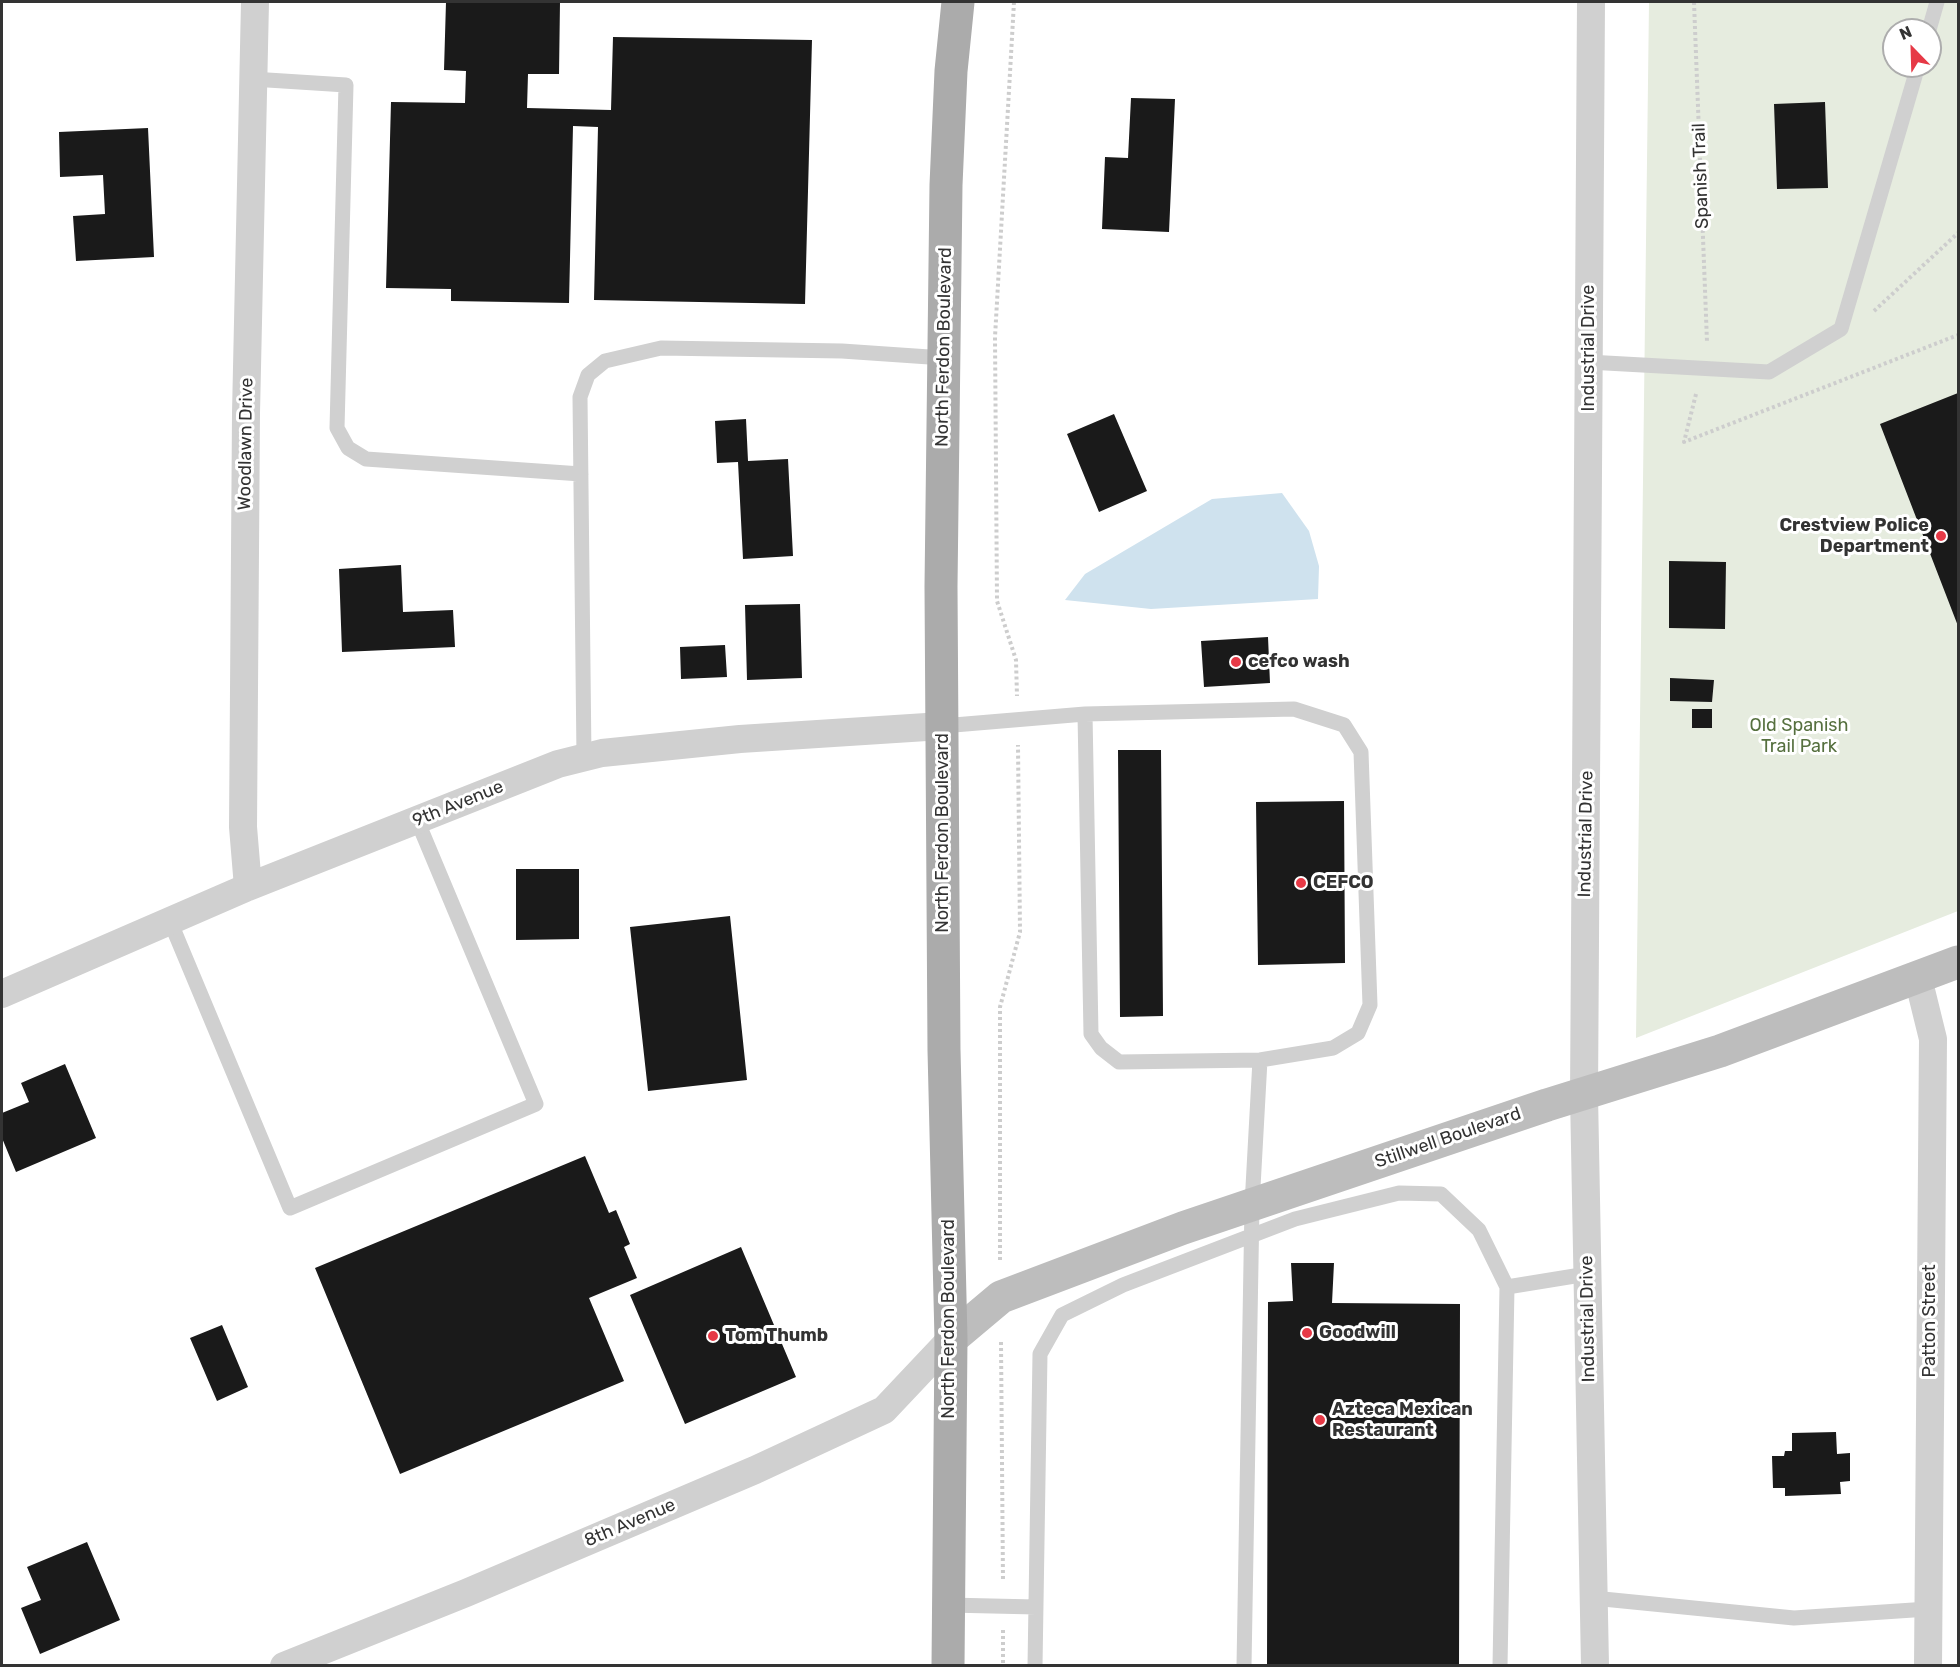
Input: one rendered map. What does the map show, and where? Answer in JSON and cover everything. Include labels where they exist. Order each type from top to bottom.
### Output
[{"type":"main road","name":"North Ferdon Boulevard","points":[[948,1665],[951,1340],[944,1050],[942,726],[944,358],[951,71],[958,2]]},
{"type":"street","name":"Woodlawn Drive","points":[[248,887],[243,827],[246,425],[255,2]]},
{"type":"street","name":"Industrial Drive","points":[[1591,2],[1584,1095],[1594,1665]]},
{"type":"street","name":"9th Avenue","points":[[2,994],[248,887],[558,764],[602,753],[740,740],[942,726]]},
{"type":"street","name":"Stillwell Boulevard","points":[[951,1340],[1000,1297],[1253,1220],[1547,1105],[1720,1051],[1959,962]]},
{"type":"street","name":"Patton Street","points":[[1918,978],[1932,1039],[1928,1665]]},
{"type":"street","name":"8th Avenue","points":[[284,1665],[466,1593],[735,1479],[884,1410],[951,1340]]},
{"type":"lane","points":[[1932,18],[1937,2]]},
{"type":"lane","points":[[1588,362],[1769,372],[1841,329],[1914,78]]},
{"type":"lane","points":[[252,79],[346,85],[337,428],[348,448],[366,459],[581,474]]},
{"type":"lane","points":[[584,758],[580,397],[588,375],[605,361],[661,348],[842,351],[944,358]]},
{"type":"lane","points":[[942,726],[1085,714],[1294,709],[1344,724],[1361,752],[1370,1005],[1358,1034],[1333,1047],[1260,1060],[1119,1062],[1101,1048],[1091,1034],[1085,714]]},
{"type":"lane","points":[[170,921],[290,1208],[536,1104],[417,820]]},
{"type":"lane","points":[[1244,1665],[1253,1220],[1260,1060]]},
{"type":"lane","points":[[1035,1665],[1040,1354],[1062,1315],[1253,1220],[1295,1219],[1399,1193],[1441,1194],[1479,1230],[1507,1287],[1500,1665]]},
{"type":"lane","points":[[1507,1287],[1587,1274]]},
{"type":"lane","points":[[1593,1598],[1794,1618],[1928,1609]]},
{"type":"lane","points":[[948,1605],[1036,1607]]},
{"type":"path","points":[[1003,1665],[1000,1007],[1020,932],[1016,660],[997,600],[994,337],[1014,2]]},
{"type":"path","name":"Spanish Trail","points":[[1694,2],[1707,351]]},
{"type":"green space","name":"Old Spanish Trail Park","points":[[1649,2],[1958,2],[1958,911],[1636,1038]]},
{"type":"water","points":[[1282,493],[1309,531],[1319,566],[1318,599],[1151,609],[1065,600],[1085,574],[1212,499]]},
{"type":"building","points":[[446,2],[560,2],[559,74],[528,74],[527,108],[611,110],[613,37],[812,40],[805,304],[594,300],[598,127],[573,126],[569,303],[451,301],[451,289],[386,288],[391,102],[465,103],[466,71],[444,70]]},
{"type":"building","points":[[1131,98],[1175,99],[1169,232],[1102,229],[1105,157],[1128,158]]},
{"type":"building","points":[[1825,102],[1828,188],[1777,189],[1774,104]]},
{"type":"building","points":[[148,128],[154,257],[76,261],[73,216],[105,214],[103,175],[60,177],[59,132]]},
{"type":"building","name":"Crestview Police Department","points":[[1958,393],[1958,626],[1880,424]]},
{"type":"building","points":[[1114,414],[1147,491],[1099,512],[1067,434]]},
{"type":"building","points":[[746,419],[748,461],[788,459],[793,556],[743,559],[738,462],[717,463],[715,421]]},
{"type":"building","points":[[1669,561],[1726,562],[1725,629],[1669,628]]},
{"type":"building","points":[[401,565],[403,612],[453,610],[455,647],[342,652],[339,569]]},
{"type":"building","points":[[800,604],[802,678],[747,680],[745,605]]},
{"type":"building","name":"cefco wash","points":[[1268,637],[1270,683],[1204,687],[1201,641]]},
{"type":"building","points":[[725,645],[727,677],[681,679],[680,647]]},
{"type":"building","points":[[1670,678],[1714,680],[1712,702],[1670,701]]},
{"type":"building","points":[[1692,709],[1712,709],[1712,728],[1692,728]]},
{"type":"building","points":[[1118,750],[1161,750],[1163,1016],[1120,1017]]},
{"type":"building","name":"CEFCO","points":[[1344,801],[1345,963],[1258,965],[1256,802]]},
{"type":"building","points":[[516,869],[579,869],[579,939],[516,940]]},
{"type":"building","points":[[730,916],[747,1080],[648,1091],[630,927]]},
{"type":"building","points":[[65,1064],[96,1138],[16,1172],[2,1138],[2,1113],[29,1102],[21,1083]]},
{"type":"building","points":[[585,1156],[609,1213],[616,1210],[630,1244],[624,1247],[637,1278],[589,1298],[624,1381],[400,1474],[315,1268]]},
{"type":"building","name":"Tom Thumb","points":[[741,1247],[796,1377],[685,1424],[630,1295]]},
{"type":"building","points":[[1291,1263],[1334,1263],[1332,1303],[1460,1304],[1459,1666],[1267,1666],[1268,1302],[1293,1301]]},
{"type":"building","points":[[222,1325],[248,1387],[217,1401],[190,1338]]},
{"type":"building","points":[[1836,1432],[1837,1454],[1850,1453],[1850,1481],[1840,1482],[1841,1494],[1785,1496],[1785,1488],[1773,1488],[1772,1456],[1784,1456],[1785,1451],[1792,1451],[1792,1433]]},
{"type":"building","points":[[87,1542],[120,1620],[40,1654],[21,1608],[41,1600],[27,1567]]},
{"type":"place","name":"Crestview Police Department","points":[[1941,536]]},
{"type":"place","name":"cefco wash","points":[[1236,662]]},
{"type":"place","name":"CEFCO","points":[[1301,883]]},
{"type":"place","name":"Goodwill","points":[[1307,1333]]},
{"type":"place","name":"Tom Thumb","points":[[713,1336]]},
{"type":"place","name":"Azteca Mexican Restaurant","points":[[1320,1420]]}]
